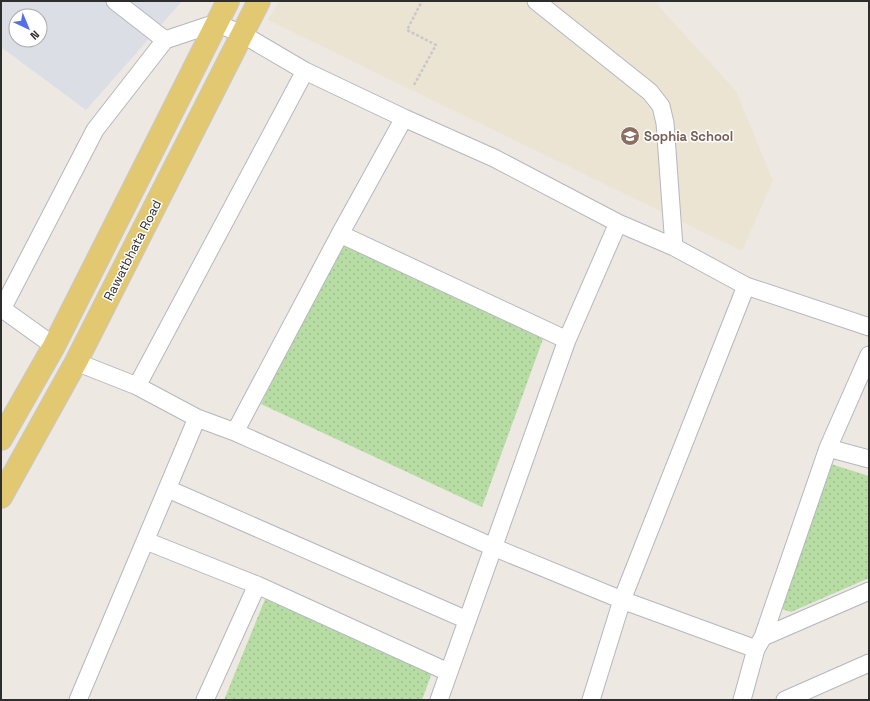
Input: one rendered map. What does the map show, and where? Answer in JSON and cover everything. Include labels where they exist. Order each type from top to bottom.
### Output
[{"type":"main road","name":"Rawatbhata Road","points":[[1,439],[54,346],[228,1]]},
{"type":"main road","name":"Rawatbhata Road","points":[[1,496],[76,362],[259,1]]},
{"type":"street","points":[[115,1],[165,40]]},
{"type":"street","points":[[536,1],[650,92],[660,106],[665,123],[674,247]]},
{"type":"street","points":[[54,346],[1,310],[94,130],[165,40],[216,23],[242,34],[305,71],[404,118],[494,158],[618,223],[674,247],[746,286],[869,327]]},
{"type":"street","points":[[137,386],[305,71]]},
{"type":"street","points":[[235,432],[340,234],[404,118]]},
{"type":"street","points":[[439,700],[567,340],[618,223]]},
{"type":"street","points":[[340,234],[567,340]]},
{"type":"street","points":[[591,700],[622,600],[746,286]]},
{"type":"street","points":[[742,700],[759,643],[828,448],[869,355]]},
{"type":"street","points":[[76,362],[137,386],[197,418],[235,432],[493,547],[622,600],[759,643],[869,591]]},
{"type":"street","points":[[78,700],[197,418]]},
{"type":"street","points":[[828,448],[869,459]]},
{"type":"street","points":[[168,489],[467,620]]},
{"type":"street","points":[[146,541],[257,585],[448,672]]},
{"type":"street","points":[[205,700],[257,585]]},
{"type":"street","points":[[785,700],[869,663]]},
{"type":"path","points":[[414,85],[436,45],[407,30],[422,1]]},
{"type":"shaded area","points":[[1,1],[182,1],[86,110],[1,47]]},
{"type":"shaded area","name":"Sophia School","points":[[279,1],[654,1],[736,91],[773,181],[742,251],[268,20]]},
{"type":"green space","points":[[342,242],[543,339],[482,507],[261,404]]},
{"type":"green space","points":[[831,464],[869,476],[869,578],[791,612],[779,608]]},
{"type":"green space","points":[[268,592],[434,667],[422,700],[224,700]]},
{"type":"place","name":"Sophia School","points":[[630,136]]}]
